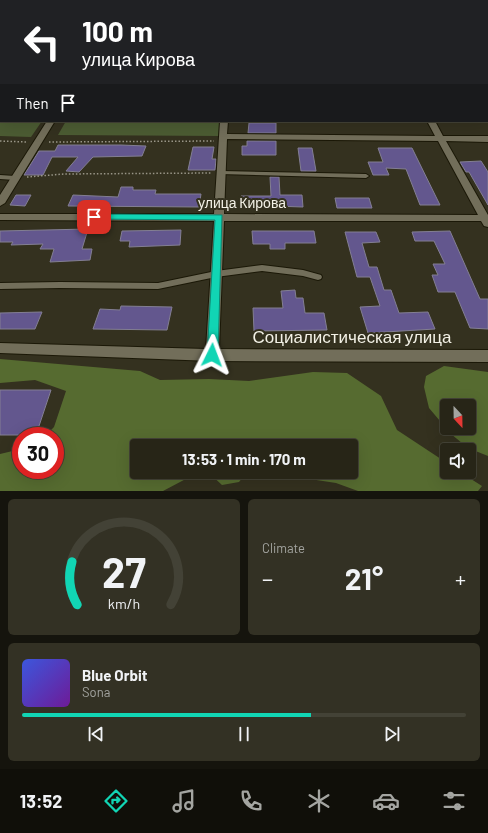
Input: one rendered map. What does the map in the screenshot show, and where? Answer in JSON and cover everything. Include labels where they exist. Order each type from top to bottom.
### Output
[{"type":"street","points":[[0,203],[37,142],[51,122]]},
{"type":"street","points":[[212,355],[224,122]]},
{"type":"street","points":[[432,122],[486,221]]},
{"type":"street","points":[[224,138],[488,139]]},
{"type":"street","name":"улица Кирова","points":[[0,217],[219,217],[486,221]]},
{"type":"street","name":"Социалистическая улица","points":[[0,348],[212,355],[488,356]]},
{"type":"lane","points":[[222,173],[366,176]]},
{"type":"lane","points":[[0,177],[15,178]]},
{"type":"lane","points":[[0,286],[158,286],[216,274],[262,268],[303,273],[318,277]]},
{"type":"path","points":[[0,141],[37,142],[224,138]]},
{"type":"path","points":[[15,178],[64,174],[222,173]]},
{"type":"green space","points":[[0,122],[41,122],[31,137],[0,136]]},
{"type":"green space","points":[[65,122],[221,122],[220,136],[58,135]]},
{"type":"green space","points":[[0,359],[140,371],[160,380],[209,379],[249,381],[313,372],[347,373],[381,396],[397,430],[440,458],[440,479],[471,479],[482,486],[478,491],[358,491],[336,483],[310,479],[358,479],[358,439],[130,439],[130,479],[186,479],[163,491],[0,491],[0,454],[12,451],[12,479],[64,479],[64,427],[54,427],[66,391],[35,380],[0,383]]},
{"type":"green space","points":[[444,366],[488,372],[488,456],[476,451],[476,443],[462,443],[452,435],[476,435],[476,399],[440,399],[440,421],[429,408],[424,387],[426,376]]},
{"type":"green space","points":[[216,479],[241,479],[239,482],[222,485]]},
{"type":"building","points":[[249,123],[276,123],[276,133],[248,133]]},
{"type":"building","points":[[247,141],[276,141],[276,155],[242,155],[242,146],[247,146]]},
{"type":"building","points":[[58,145],[146,146],[142,156],[93,157],[79,172],[66,171],[78,157],[52,157],[43,175],[24,175],[39,151],[55,151]]},
{"type":"building","points":[[193,147],[214,147],[212,159],[216,159],[215,170],[188,170]]},
{"type":"building","points":[[298,148],[312,148],[316,171],[301,171]]},
{"type":"building","points":[[378,148],[412,148],[440,205],[420,205],[406,169],[386,168],[389,175],[373,175],[368,162],[383,162]]},
{"type":"building","points":[[481,161],[488,172],[488,205],[469,172],[466,172],[460,162]]},
{"type":"building","points":[[270,177],[279,177],[280,195],[302,195],[303,207],[241,205],[241,196],[271,196]]},
{"type":"building","points":[[121,187],[133,187],[133,190],[156,190],[155,194],[201,194],[199,207],[68,206],[73,195],[118,197]]},
{"type":"building","points":[[16,195],[31,195],[25,206],[10,205]]},
{"type":"building","points":[[335,198],[369,198],[372,208],[337,208]]},
{"type":"building","points":[[88,229],[82,249],[92,249],[90,260],[50,262],[54,249],[40,249],[43,244],[11,245],[13,242],[0,242],[0,231]]},
{"type":"building","points":[[181,230],[180,245],[129,247],[130,241],[120,241],[122,231]]},
{"type":"building","points":[[252,231],[314,231],[316,243],[285,243],[285,249],[270,249],[270,244],[253,244]]},
{"type":"building","points":[[450,231],[480,299],[488,299],[488,329],[470,328],[455,292],[438,292],[432,275],[438,275],[433,264],[445,264],[434,241],[415,241],[412,232]]},
{"type":"building","points":[[345,232],[376,232],[380,242],[362,243],[369,267],[377,267],[384,290],[391,290],[399,313],[428,312],[435,329],[368,333],[360,307],[380,306],[370,277],[357,277]]},
{"type":"building","points":[[295,290],[296,298],[303,298],[305,313],[324,313],[327,330],[254,331],[253,308],[283,308],[281,291]]},
{"type":"building","points":[[121,306],[172,307],[167,330],[93,329],[100,309],[120,310]]},
{"type":"building","points":[[42,312],[35,329],[0,329],[0,313]]},
{"type":"building","points":[[0,390],[51,390],[39,427],[12,427],[12,435],[0,435]]},
{"type":"route","points":[[94,217],[219,217],[212,355]]}]
